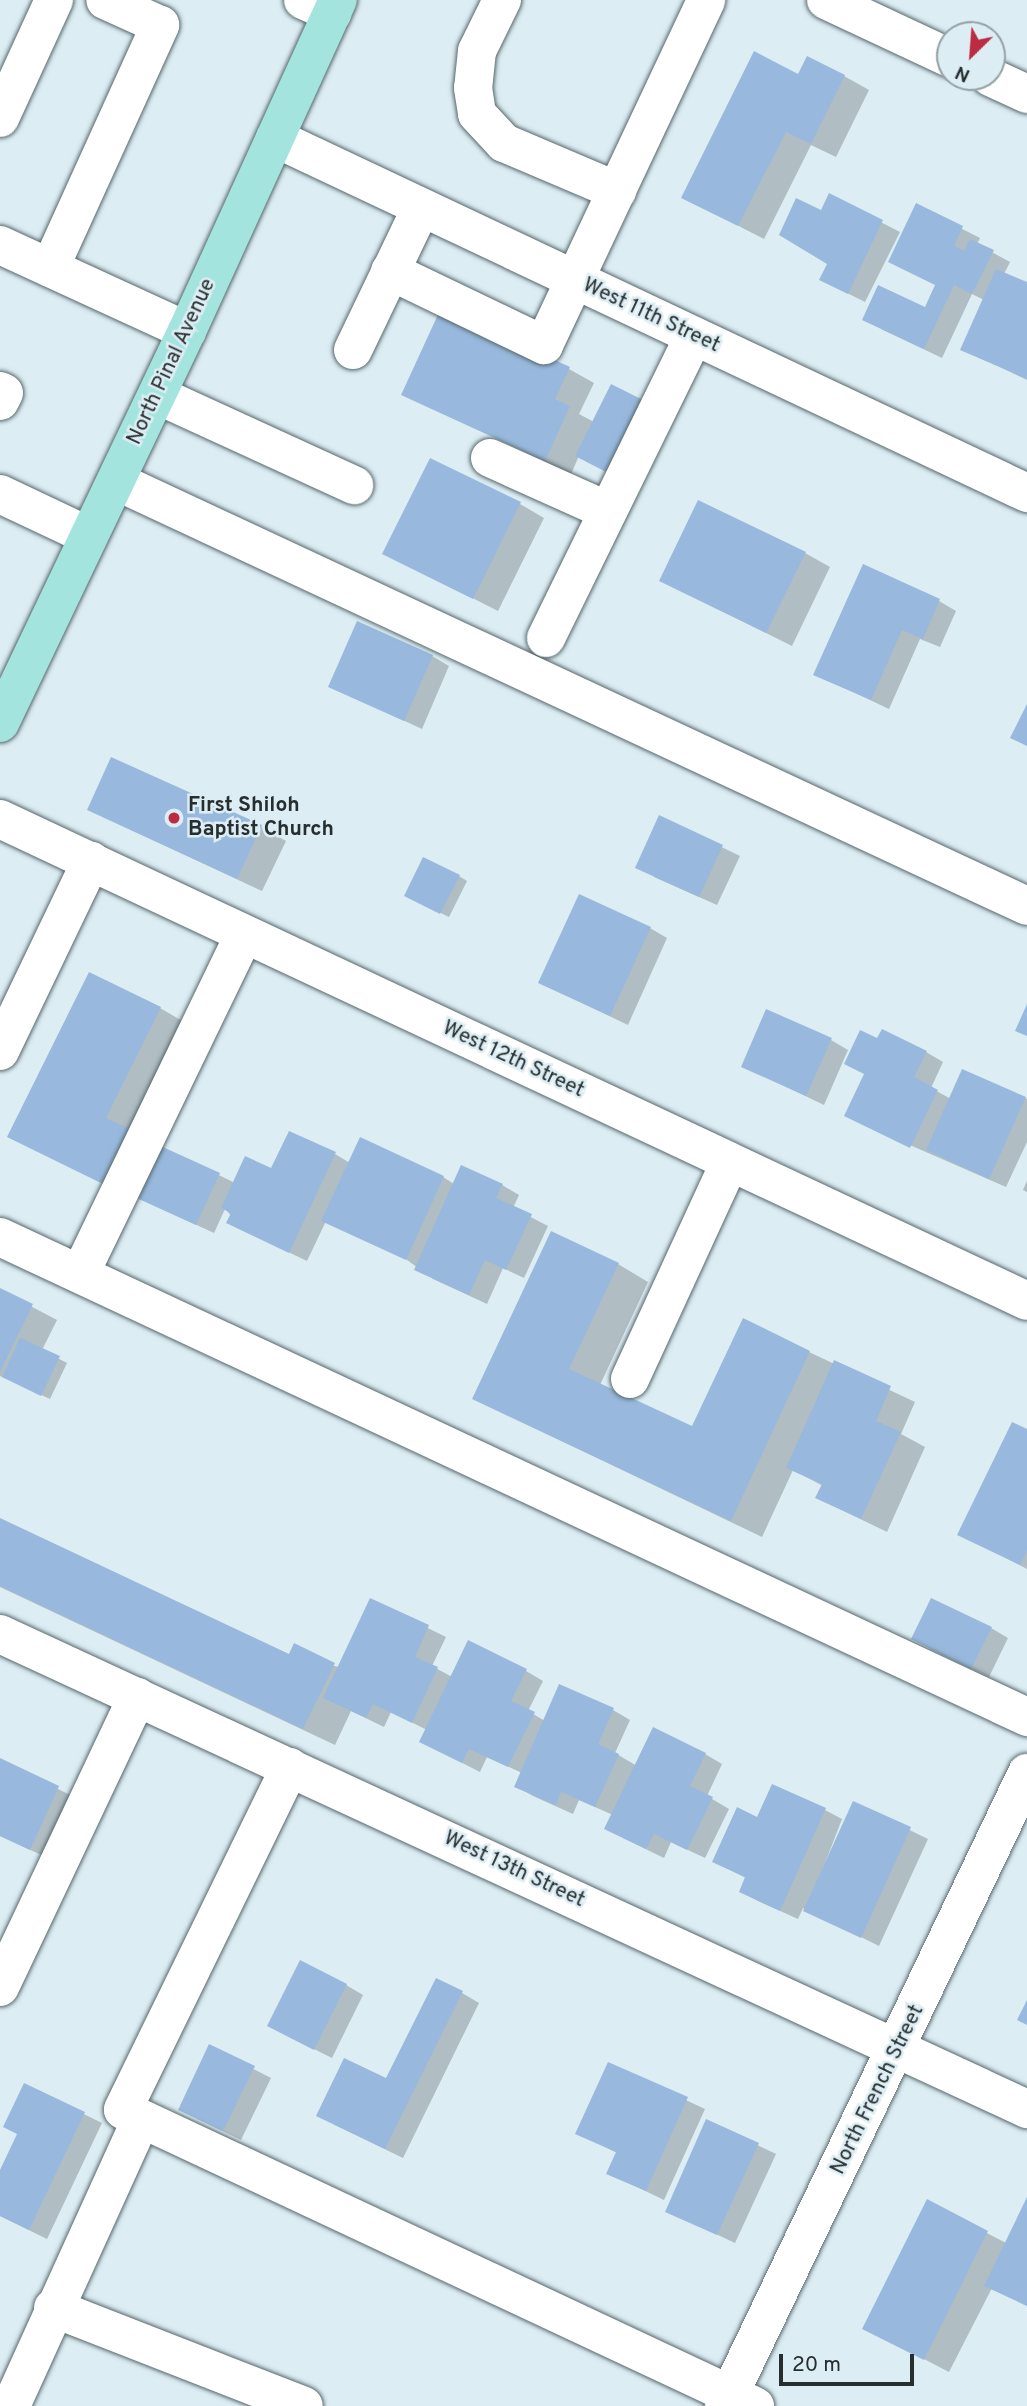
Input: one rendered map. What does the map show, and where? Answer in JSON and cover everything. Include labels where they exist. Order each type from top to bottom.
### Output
[{"type":"main road","name":"North Pinal Avenue","points":[[0,723],[157,395],[275,138],[325,4]]},
{"type":"street","points":[[0,118],[54,0]]},
{"type":"street","points":[[50,268],[160,25],[105,0]]},
{"type":"street","points":[[502,0],[477,51],[472,88],[477,114],[504,143],[617,191]]},
{"type":"street","points":[[390,271],[544,345],[706,0]]},
{"type":"street","points":[[826,0],[936,51]]},
{"type":"street","points":[[1006,84],[1027,94]]},
{"type":"street","name":"West 11th Street","points":[[275,138],[1027,493]]},
{"type":"street","points":[[353,349],[421,208]]},
{"type":"street","points":[[0,245],[187,331]]},
{"type":"street","points":[[546,638],[694,335]]},
{"type":"street","points":[[0,391],[4,393],[0,401]]},
{"type":"street","points":[[157,395],[354,485]]},
{"type":"street","points":[[490,458],[608,511]]},
{"type":"street","points":[[116,481],[1027,906]]},
{"type":"street","points":[[0,495],[89,537]]},
{"type":"street","name":"West 12th Street","points":[[0,819],[1027,1301]]},
{"type":"street","points":[[0,1051],[91,862]]},
{"type":"street","points":[[80,1274],[244,934]]},
{"type":"street","points":[[631,1379],[730,1162]]},
{"type":"street","points":[[0,1237],[1027,1717]]},
{"type":"street","name":"West 13th Street","points":[[0,1634],[1027,2109]]},
{"type":"street","points":[[0,1987],[137,1697]]},
{"type":"street","points":[[290,1767],[123,2110],[737,2402]]},
{"type":"street","name":"North French Street","points":[[737,2402],[1027,1773]]},
{"type":"street","points":[[11,2406],[53,2308],[141,2119]]},
{"type":"street","points":[[53,2308],[304,2406]]},
{"type":"building","points":[[754,51],[798,74],[807,56],[845,75],[811,144],[786,132],[738,226],[681,198]]},
{"type":"building","points":[[829,193],[883,220],[848,294],[819,280],[827,264],[779,235],[796,198],[821,210]]},
{"type":"building","points":[[916,203],[963,226],[954,246],[964,251],[970,239],[994,250],[972,294],[954,285],[924,349],[862,320],[878,285],[925,307],[935,285],[888,262]]},
{"type":"building","points":[[996,269],[1027,282],[1027,379],[960,350]]},
{"type":"building","points":[[441,308],[570,367],[555,399],[570,406],[545,461],[401,395]]},
{"type":"building","points":[[611,384],[649,403],[612,475],[575,456]]},
{"type":"building","points":[[430,458],[521,502],[473,599],[382,554]]},
{"type":"building","points":[[698,500],[806,552],[766,633],[659,581]]},
{"type":"building","points":[[863,564],[940,599],[923,639],[902,630],[871,700],[813,675]]},
{"type":"building","points":[[357,621],[433,655],[404,721],[328,687]]},
{"type":"building","points":[[1027,704],[1027,746],[1010,738]]},
{"type":"building","name":"First Shiloh Baptist Church","points":[[111,757],[262,825],[237,879],[87,810]]},
{"type":"building","points":[[659,815],[723,845],[699,897],[635,868]]},
{"type":"building","points":[[423,857],[460,875],[440,914],[404,896]]},
{"type":"building","points":[[579,894],[651,927],[610,1016],[538,983]]},
{"type":"building","points":[[89,972],[161,1007],[106,1118],[131,1130],[105,1185],[7,1137]]},
{"type":"building","points":[[1027,1004],[1027,1036],[1015,1031]]},
{"type":"building","points":[[766,1009],[832,1038],[806,1096],[741,1067]]},
{"type":"building","points":[[882,1029],[927,1051],[914,1077],[938,1090],[910,1148],[844,1116],[864,1074],[844,1064],[860,1030],[877,1038]]},
{"type":"building","points":[[962,1069],[1026,1097],[989,1179],[926,1150]]},
{"type":"building","points":[[289,1131],[336,1152],[289,1253],[226,1223],[231,1213],[221,1208],[245,1156],[271,1168]]},
{"type":"building","points":[[360,1137],[444,1176],[406,1260],[321,1221]]},
{"type":"building","points":[[154,1143],[220,1173],[196,1225],[130,1195]]},
{"type":"building","points":[[461,1165],[503,1184],[496,1198],[532,1214],[506,1270],[485,1260],[469,1295],[414,1270]]},
{"type":"building","points":[[551,1231],[619,1263],[569,1369],[692,1426],[743,1318],[810,1351],[731,1521],[472,1399]]},
{"type":"building","points":[[0,1288],[33,1304],[0,1372]]},
{"type":"building","points":[[20,1338],[60,1356],[41,1396],[2,1377]]},
{"type":"building","points":[[834,1360],[891,1386],[876,1421],[901,1432],[861,1519],[815,1498],[822,1484],[786,1468]]},
{"type":"building","points":[[1012,1422],[1027,1429],[1027,1551],[1020,1565],[957,1535]]},
{"type":"building","points":[[0,1518],[289,1654],[294,1643],[335,1663],[303,1729],[0,1586]]},
{"type":"building","points":[[370,1598],[429,1625],[415,1657],[438,1667],[412,1723],[373,1704],[366,1718],[323,1698]]},
{"type":"building","points":[[931,1598],[992,1627],[971,1669],[911,1639]]},
{"type":"building","points":[[468,1640],[527,1669],[511,1701],[535,1712],[508,1767],[469,1749],[462,1763],[419,1742]]},
{"type":"building","points":[[559,1684],[614,1708],[598,1744],[619,1754],[595,1807],[561,1792],[556,1805],[514,1787]]},
{"type":"building","points":[[653,1727],[706,1753],[690,1786],[713,1797],[687,1850],[654,1834],[646,1849],[604,1829]]},
{"type":"building","points":[[0,1758],[59,1786],[30,1850],[0,1836]]},
{"type":"building","points":[[772,1784],[826,1808],[780,1911],[739,1892],[745,1877],[712,1862],[737,1807],[757,1817]]},
{"type":"building","points":[[853,1801],[911,1827],[861,1938],[803,1911]]},
{"type":"building","points":[[300,1960],[347,1984],[314,2050],[267,2026]]},
{"type":"building","points":[[436,1978],[463,1991],[385,2149],[316,2116],[344,2058],[386,2078]]},
{"type":"building","points":[[1027,2000],[1027,2025],[1017,2020]]},
{"type":"building","points":[[209,2044],[255,2066],[223,2131],[178,2110]]},
{"type":"building","points":[[608,2062],[688,2097],[646,2191],[606,2174],[616,2152],[575,2134]]},
{"type":"building","points":[[24,2083],[85,2112],[29,2230],[0,2216],[0,2170],[17,2134],[3,2127]]},
{"type":"building","points":[[706,2119],[759,2143],[717,2235],[665,2212]]},
{"type":"building","points":[[1027,2197],[1027,2306],[984,2286]]},
{"type":"building","points":[[927,2199],[988,2231],[924,2360],[862,2329]]},
{"type":"place","name":"First Shiloh Baptist Church","points":[[174,818]]}]
